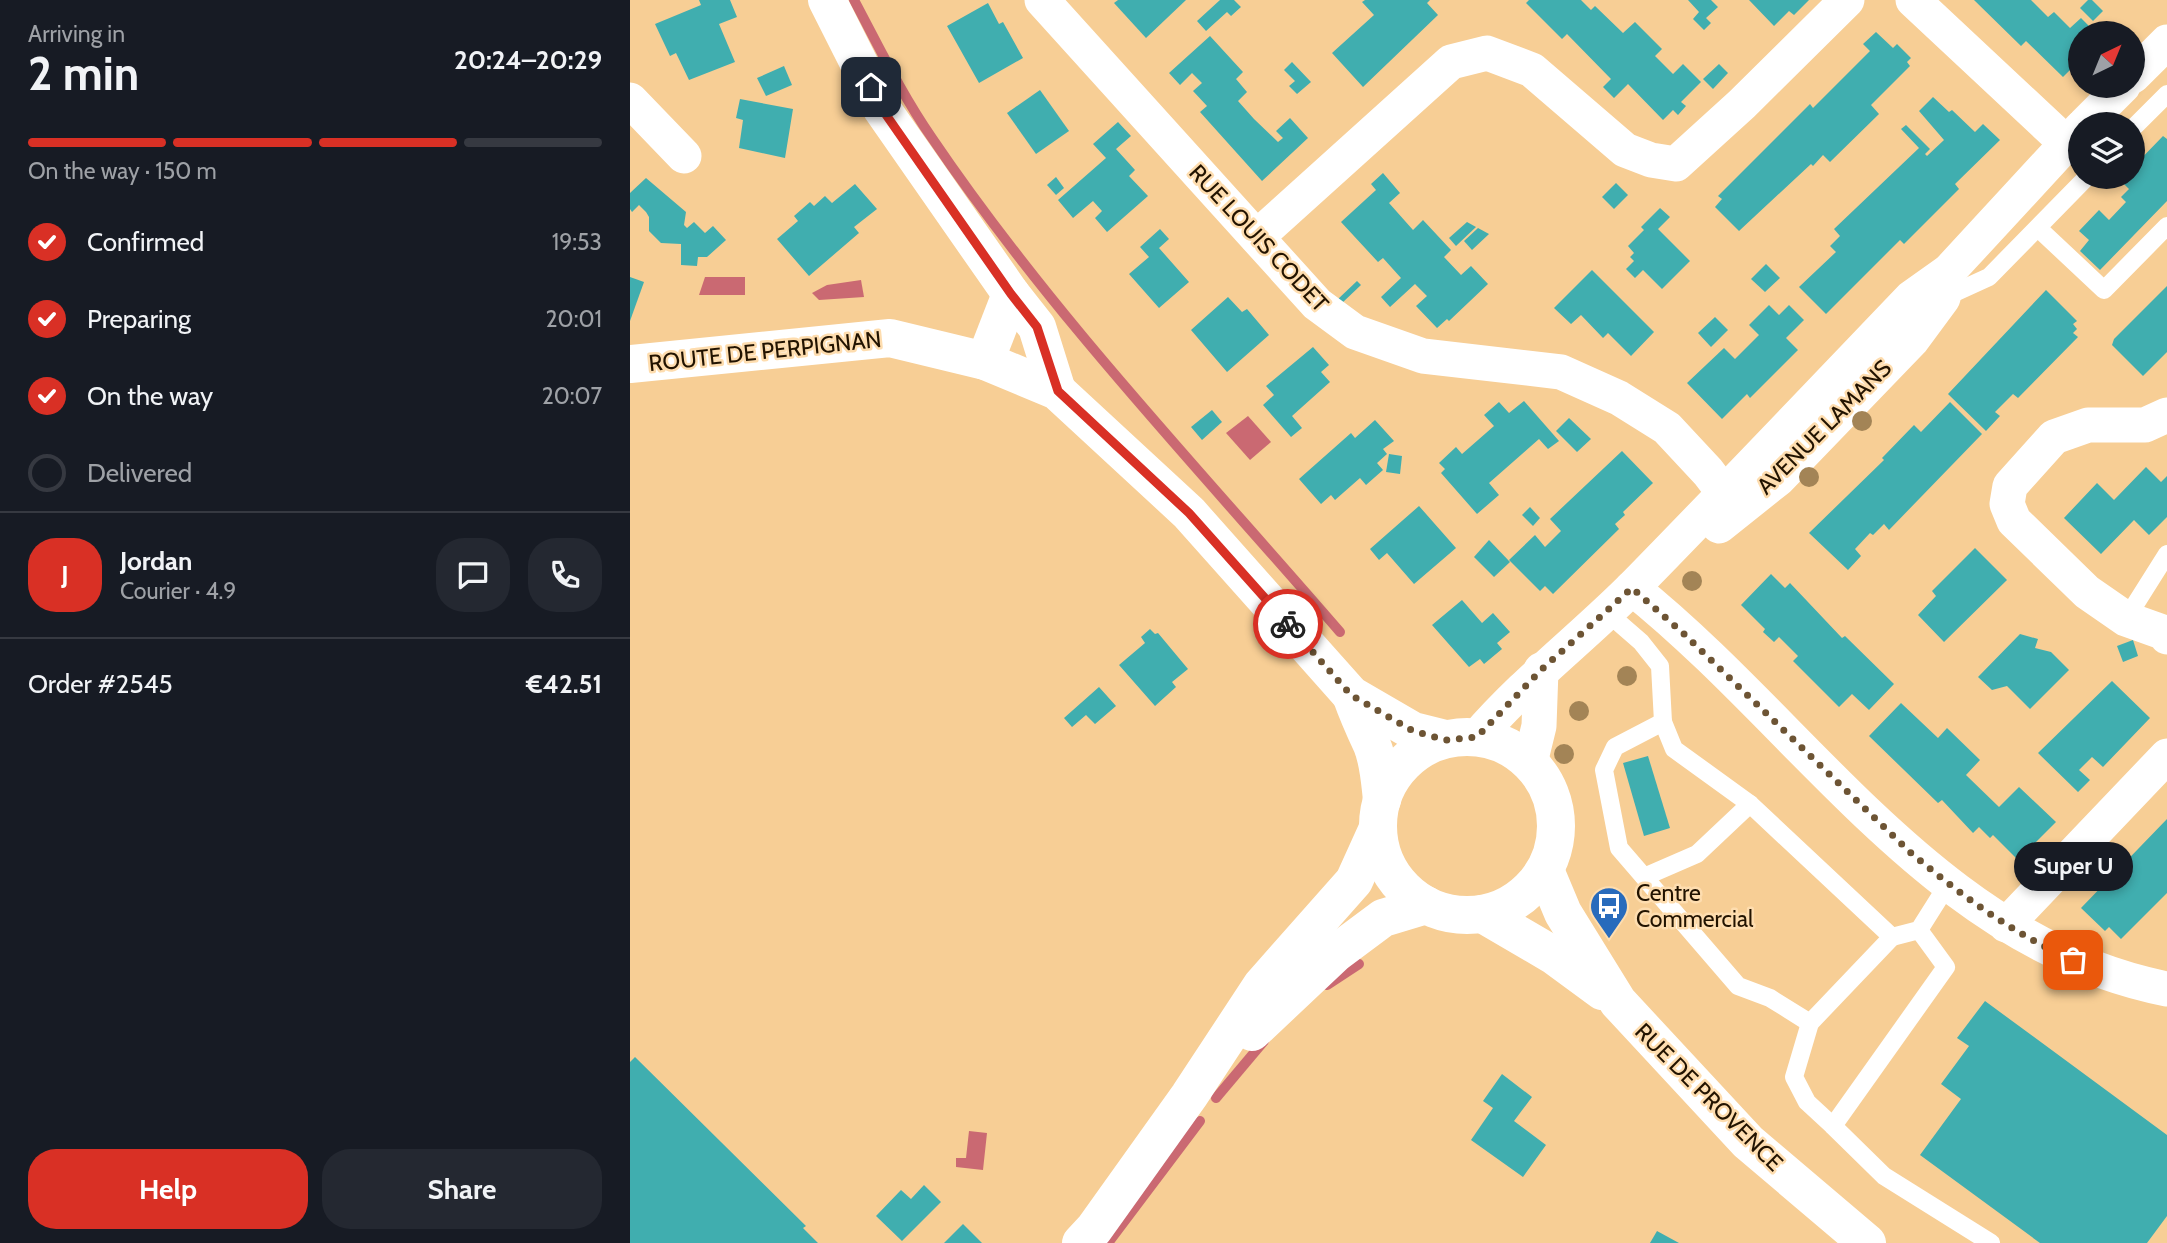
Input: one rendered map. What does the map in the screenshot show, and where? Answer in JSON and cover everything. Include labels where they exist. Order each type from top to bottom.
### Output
[{"type":"main road","points":[[827,0],[882,109],[1037,327],[1058,391]]},
{"type":"main road","points":[[985,361],[1011,294]]},
{"type":"main road","name":"ROUTE DE PERPIGNAN","points":[[630,365],[890,338],[985,361],[1058,391],[1189,513],[1351,695],[1413,731],[1461,738]]},
{"type":"main road","name":"ROUTE DE PERPIGNAN","points":[[1351,695],[1378,767],[1380,814]]},
{"type":"main road","points":[[1081,1243],[1094,1229],[1189,1096],[1262,985],[1354,881],[1395,773],[1418,752],[1461,738],[1505,746],[1530,763],[1544,781],[1553,802],[1556,825],[1554,848],[1545,870],[1529,890],[1508,906],[1483,914],[1464,915],[1426,905],[1406,891],[1392,873],[1382,851],[1380,814]]},
{"type":"main road","name":"RUE DE PROVENCE","points":[[1545,870],[1563,913],[1618,1002],[1748,1142],[1867,1243]]},
{"type":"main road","points":[[1189,1096],[1275,1008],[1336,953],[1383,918],[1426,905]]},
{"type":"main road","name":"RUE DE PROVENCE","points":[[1483,914],[1553,955],[1618,1002]]},
{"type":"street","name":"RUE LOUIS CODET","points":[[1042,0],[1317,304],[1354,332],[1423,356],[1561,372],[1619,398],[1667,428],[1731,501]]},
{"type":"street","points":[[1257,237],[1451,62],[1487,53],[1532,70],[1625,150],[1651,160],[1675,164],[1742,104],[1847,0]]},
{"type":"street","points":[[1913,0],[2068,125]]},
{"type":"street","points":[[2146,65],[2165,50]]},
{"type":"street","name":"AVENUE LAMANS","points":[[2097,112],[2111,98]]},
{"type":"street","points":[[630,100],[684,156]]},
{"type":"street","name":"AVENUE LAMANS","points":[[1461,738],[1731,501],[1911,298],[1946,285],[2068,143]]},
{"type":"street","points":[[2167,415],[2145,425],[2088,425],[2054,437],[2010,486],[2007,504],[2014,521],[2087,592],[2126,619],[2165,633],[2167,637]]},
{"type":"street","points":[[1634,585],[1893,838],[1948,884],[2006,925],[2048,949],[2123,980],[2167,989]]},
{"type":"street","points":[[1530,763],[1539,726],[1541,670]]},
{"type":"street","points":[[2006,925],[2167,756]]},
{"type":"lane","points":[[2145,116],[2167,94]]},
{"type":"lane","points":[[1946,285],[1989,277],[2076,189]]},
{"type":"lane","points":[[2038,229],[2104,290],[2167,226]]},
{"type":"lane","points":[[2126,619],[2167,554]]},
{"type":"lane","points":[[1602,616],[1618,622],[1641,642],[1660,666],[1663,722],[1674,749],[1750,804],[1892,937]]},
{"type":"lane","points":[[1663,722],[1615,747],[1604,770],[1619,848],[1738,986],[1770,998],[1810,1023]]},
{"type":"lane","points":[[1644,877],[1696,854],[1750,804]]},
{"type":"lane","points":[[1948,884],[1919,930],[1892,937],[1810,1023],[1794,1077],[1807,1102],[1884,1176],[1991,1243]]},
{"type":"lane","points":[[1833,1126],[1946,967],[1919,930]]},
{"type":"shaded area","points":[[705,277],[745,277],[745,295],[699,295]]},
{"type":"shaded area","points":[[861,280],[864,297],[819,300],[812,293],[827,285]]},
{"type":"shaded area","points":[[1248,416],[1271,442],[1250,460],[1226,433]]},
{"type":"shaded area","points":[[969,1131],[987,1133],[983,1170],[956,1167],[956,1158],[966,1158]]},
{"type":"building","points":[[699,0],[730,0],[737,17],[719,24],[735,62],[689,80],[676,53],[670,56],[655,24],[701,5]]},
{"type":"building","points":[[1118,0],[1186,0],[1146,38],[1114,3]]},
{"type":"building","points":[[1220,0],[1234,0],[1241,7],[1231,16],[1227,12],[1206,31],[1197,21]]},
{"type":"building","points":[[1430,0],[1427,3],[1438,15],[1363,87],[1332,53],[1374,15],[1362,2]]},
{"type":"building","points":[[1529,0],[1581,0],[1591,10],[1595,6],[1623,33],[1635,22],[1662,49],[1655,56],[1673,74],[1683,64],[1701,82],[1681,102],[1686,106],[1678,115],[1673,110],[1663,120],[1628,84],[1614,98],[1603,87],[1611,79],[1567,34],[1562,39],[1526,3]]},
{"type":"building","points":[[1688,0],[1711,0],[1718,7],[1706,18],[1711,23],[1704,30],[1693,19],[1699,12]]},
{"type":"building","points":[[1749,0],[1809,0],[1794,15],[1789,11],[1774,26]]},
{"type":"building","points":[[1974,0],[2031,0],[2048,17],[2054,12],[2068,26],[2068,72],[2063,77],[2026,41],[2021,46]]},
{"type":"building","points":[[2088,0],[2092,0],[2103,11],[2093,21],[2080,8]]},
{"type":"building","points":[[988,3],[999,24],[1003,22],[1023,58],[979,83],[947,26]]},
{"type":"building","points":[[1876,32],[1893,48],[1897,44],[1911,58],[1907,62],[1910,66],[1871,105],[1879,114],[1830,162],[1823,155],[1813,166],[1811,164],[1739,231],[1715,207],[1722,199],[1718,196],[1810,104],[1813,108],[1870,51],[1863,44]]},
{"type":"building","points":[[1210,36],[1243,72],[1236,79],[1247,92],[1238,101],[1254,119],[1278,142],[1283,138],[1276,131],[1290,118],[1308,138],[1262,181],[1200,112],[1207,106],[1193,91],[1202,83],[1192,73],[1180,85],[1169,73]]},
{"type":"building","points":[[1292,62],[1311,82],[1297,94],[1289,86],[1295,81],[1284,70]]},
{"type":"building","points":[[1719,64],[1728,73],[1713,89],[1703,79]]},
{"type":"building","points":[[784,66],[792,85],[766,96],[757,78]]},
{"type":"building","points":[[1040,90],[1069,131],[1036,154],[1007,113]]},
{"type":"building","points":[[1933,97],[1949,112],[1952,110],[1975,132],[1983,124],[2000,140],[1955,184],[1959,189],[1904,244],[1900,240],[1826,314],[1799,287],[1836,252],[1830,246],[1840,236],[1834,229],[1919,148],[1901,129],[1906,125],[1930,149],[1925,154],[1927,156],[1944,140],[1919,111]]},
{"type":"building","points":[[740,99],[793,109],[785,158],[739,148],[743,120],[736,118]]},
{"type":"building","points":[[1118,122],[1131,136],[1116,149],[1135,170],[1129,176],[1148,196],[1107,232],[1095,218],[1102,211],[1093,201],[1073,218],[1058,200],[1106,158],[1093,144]]},
{"type":"building","points":[[2163,136],[2167,139],[2167,201],[2100,270],[2080,251],[2089,240],[2079,231],[2099,210],[2109,220],[2126,202],[2121,197],[2129,189],[2145,189],[2145,155]]},
{"type":"building","points":[[1383,173],[1400,193],[1389,203],[1413,230],[1423,220],[1451,250],[1444,257],[1461,275],[1471,266],[1488,284],[1449,321],[1447,319],[1437,328],[1416,306],[1427,296],[1415,284],[1390,307],[1381,297],[1401,278],[1383,258],[1378,262],[1341,222],[1376,190],[1371,184]]},
{"type":"building","points":[[1056,177],[1064,188],[1056,195],[1047,185]]},
{"type":"building","points":[[646,178],[686,212],[684,225],[687,228],[694,222],[705,233],[713,226],[726,240],[707,257],[698,257],[697,266],[681,265],[681,244],[661,243],[649,231],[649,217],[646,212],[639,205],[632,212],[630,209],[630,193]]},
{"type":"building","points":[[1616,183],[1628,195],[1614,209],[1602,197]]},
{"type":"building","points":[[855,184],[877,209],[854,227],[859,233],[809,276],[777,239],[798,221],[794,216],[810,202],[814,206],[825,196],[832,203]]},
{"type":"building","points":[[1660,208],[1670,217],[1658,229],[1690,261],[1662,289],[1643,270],[1635,278],[1626,269],[1634,261],[1630,257],[1634,253],[1628,246],[1644,230],[1641,227]]},
{"type":"building","points":[[1467,222],[1476,227],[1456,246],[1449,238]]},
{"type":"building","points":[[1478,228],[1489,234],[1472,250],[1464,241]]},
{"type":"building","points":[[1160,229],[1169,239],[1159,248],[1189,282],[1159,308],[1129,274],[1149,257],[1140,247]]},
{"type":"building","points":[[1766,264],[1780,278],[1765,292],[1751,279]]},
{"type":"building","points":[[1592,270],[1654,332],[1631,356],[1608,333],[1603,338],[1581,315],[1571,324],[1554,308]]},
{"type":"building","points":[[630,277],[644,282],[630,321]]},
{"type":"building","points":[[1357,281],[1361,285],[1341,304],[1337,300]]},
{"type":"building","points":[[2167,286],[2167,352],[2143,376],[2112,345],[2114,339]]},
{"type":"building","points":[[2046,290],[2077,321],[2073,324],[2077,329],[2073,333],[2078,337],[2018,398],[2013,394],[1995,412],[2000,416],[1986,431],[1948,394]]},
{"type":"building","points":[[1228,297],[1242,312],[1247,309],[1269,335],[1227,372],[1191,330]]},
{"type":"building","points":[[1769,305],[1779,315],[1789,305],[1804,320],[1786,338],[1798,350],[1750,398],[1747,394],[1722,419],[1687,383],[1724,348],[1735,359],[1759,335],[1749,325]]},
{"type":"building","points":[[1715,317],[1728,330],[1711,347],[1698,333]]},
{"type":"building","points":[[1313,347],[1329,365],[1321,372],[1330,382],[1292,416],[1302,428],[1291,437],[1263,405],[1274,395],[1266,386]]},
{"type":"building","points":[[1524,401],[1559,441],[1548,449],[1539,439],[1489,483],[1499,495],[1477,514],[1441,473],[1445,469],[1439,463],[1456,447],[1462,454],[1494,426],[1484,415],[1499,402],[1509,413]]},
{"type":"building","points":[[1950,402],[1982,434],[1889,530],[1884,524],[1873,535],[1870,533],[1855,549],[1861,556],[1848,570],[1809,533],[1884,460],[1882,458],[1914,425],[1921,432]]},
{"type":"building","points":[[1212,410],[1222,422],[1202,440],[1191,427]]},
{"type":"building","points":[[1569,418],[1591,439],[1577,452],[1556,431]]},
{"type":"building","points":[[1375,420],[1394,441],[1383,449],[1387,454],[1377,463],[1383,470],[1366,485],[1360,478],[1335,500],[1331,495],[1321,504],[1299,479],[1351,433],[1355,438]]},
{"type":"building","points":[[1622,451],[1653,483],[1623,512],[1625,515],[1615,524],[1619,529],[1553,594],[1545,586],[1540,591],[1509,560],[1535,535],[1545,547],[1561,531],[1550,519]]},
{"type":"building","points":[[1389,454],[1402,456],[1400,474],[1386,472]]},
{"type":"building","points":[[2146,467],[2161,482],[2167,476],[2167,517],[2149,535],[2134,520],[2101,554],[2064,518],[2097,483],[2114,500]]},
{"type":"building","points":[[1419,506],[1456,548],[1414,584],[1387,553],[1379,560],[1370,549]]},
{"type":"building","points":[[1530,507],[1540,518],[1533,526],[1522,515]]},
{"type":"building","points":[[1489,540],[1510,562],[1494,577],[1474,557]]},
{"type":"building","points":[[1975,548],[2007,580],[1944,642],[1918,615],[1936,596],[1932,591]]},
{"type":"building","points":[[1771,574],[1785,588],[1790,583],[1842,638],[1845,636],[1894,684],[1869,710],[1852,694],[1839,707],[1793,661],[1798,656],[1779,637],[1774,642],[1741,605]]},
{"type":"building","points":[[1462,600],[1482,623],[1493,613],[1510,632],[1497,643],[1502,649],[1484,664],[1480,659],[1469,667],[1432,625]]},
{"type":"building","points":[[1150,629],[1155,634],[1158,633],[1188,669],[1172,682],[1176,687],[1155,706],[1119,665],[1145,643],[1141,637]]},
{"type":"building","points":[[2020,634],[2038,639],[2035,648],[2051,652],[2069,670],[2030,709],[2007,686],[1992,690],[1978,677]]},
{"type":"building","points":[[2133,640],[2138,656],[2123,662],[2117,646]]},
{"type":"building","points":[[2112,681],[2150,718],[2103,767],[2092,757],[2079,770],[2090,780],[2078,792],[2038,753]]},
{"type":"building","points":[[1099,687],[1116,706],[1095,724],[1086,715],[1072,727],[1064,718]]},
{"type":"building","points":[[1901,703],[1938,738],[1947,728],[1980,760],[1966,775],[1999,807],[2019,787],[2056,822],[2018,860],[1993,835],[1990,838],[1979,827],[1973,833],[1942,800],[1938,803],[1869,736]]},
{"type":"building","points":[[1648,756],[1670,828],[1644,836],[1623,763]]},
{"type":"building","points":[[2167,819],[2167,893],[2121,939],[2109,927],[2105,931],[2081,908]]},
{"type":"building","points":[[1985,1001],[2167,1135],[2167,1216],[2147,1243],[2040,1243],[1920,1155],[1961,1099],[1941,1084],[1969,1046],[1957,1038]]},
{"type":"building","points":[[635,1057],[806,1226],[803,1228],[818,1243],[630,1243],[630,1062]]},
{"type":"building","points":[[1502,1074],[1532,1097],[1514,1121],[1546,1145],[1523,1177],[1471,1140],[1493,1108],[1483,1101]]},
{"type":"building","points":[[924,1185],[941,1202],[902,1241],[876,1216],[901,1190],[911,1199]]},
{"type":"building","points":[[963,1224],[982,1243],[944,1243]]},
{"type":"building","points":[[1657,1231],[1679,1243],[1650,1243]]},
{"type":"waterway","points":[[854,0],[921,122],[1027,267],[1129,391],[1340,632]]},
{"type":"waterway","points":[[1327,985],[1359,964]]},
{"type":"waterway","points":[[1216,1098],[1264,1041]]},
{"type":"waterway","points":[[1108,1243],[1200,1121]]},
{"type":"way so far","points":[[1288,624],[1351,695],[1413,731],[1446,740],[1477,737],[1541,670],[1632,588],[1683,633],[1893,838],[1948,884],[2006,925],[2073,960]]},
{"type":"place","name":"Centre Commercial","points":[[1609,940]]},
{"type":"place","name":"Super U","points":[[2073,960]]},
{"type":"route","points":[[871,87],[882,109],[1037,327],[1058,391],[1189,513],[1288,624]]}]
